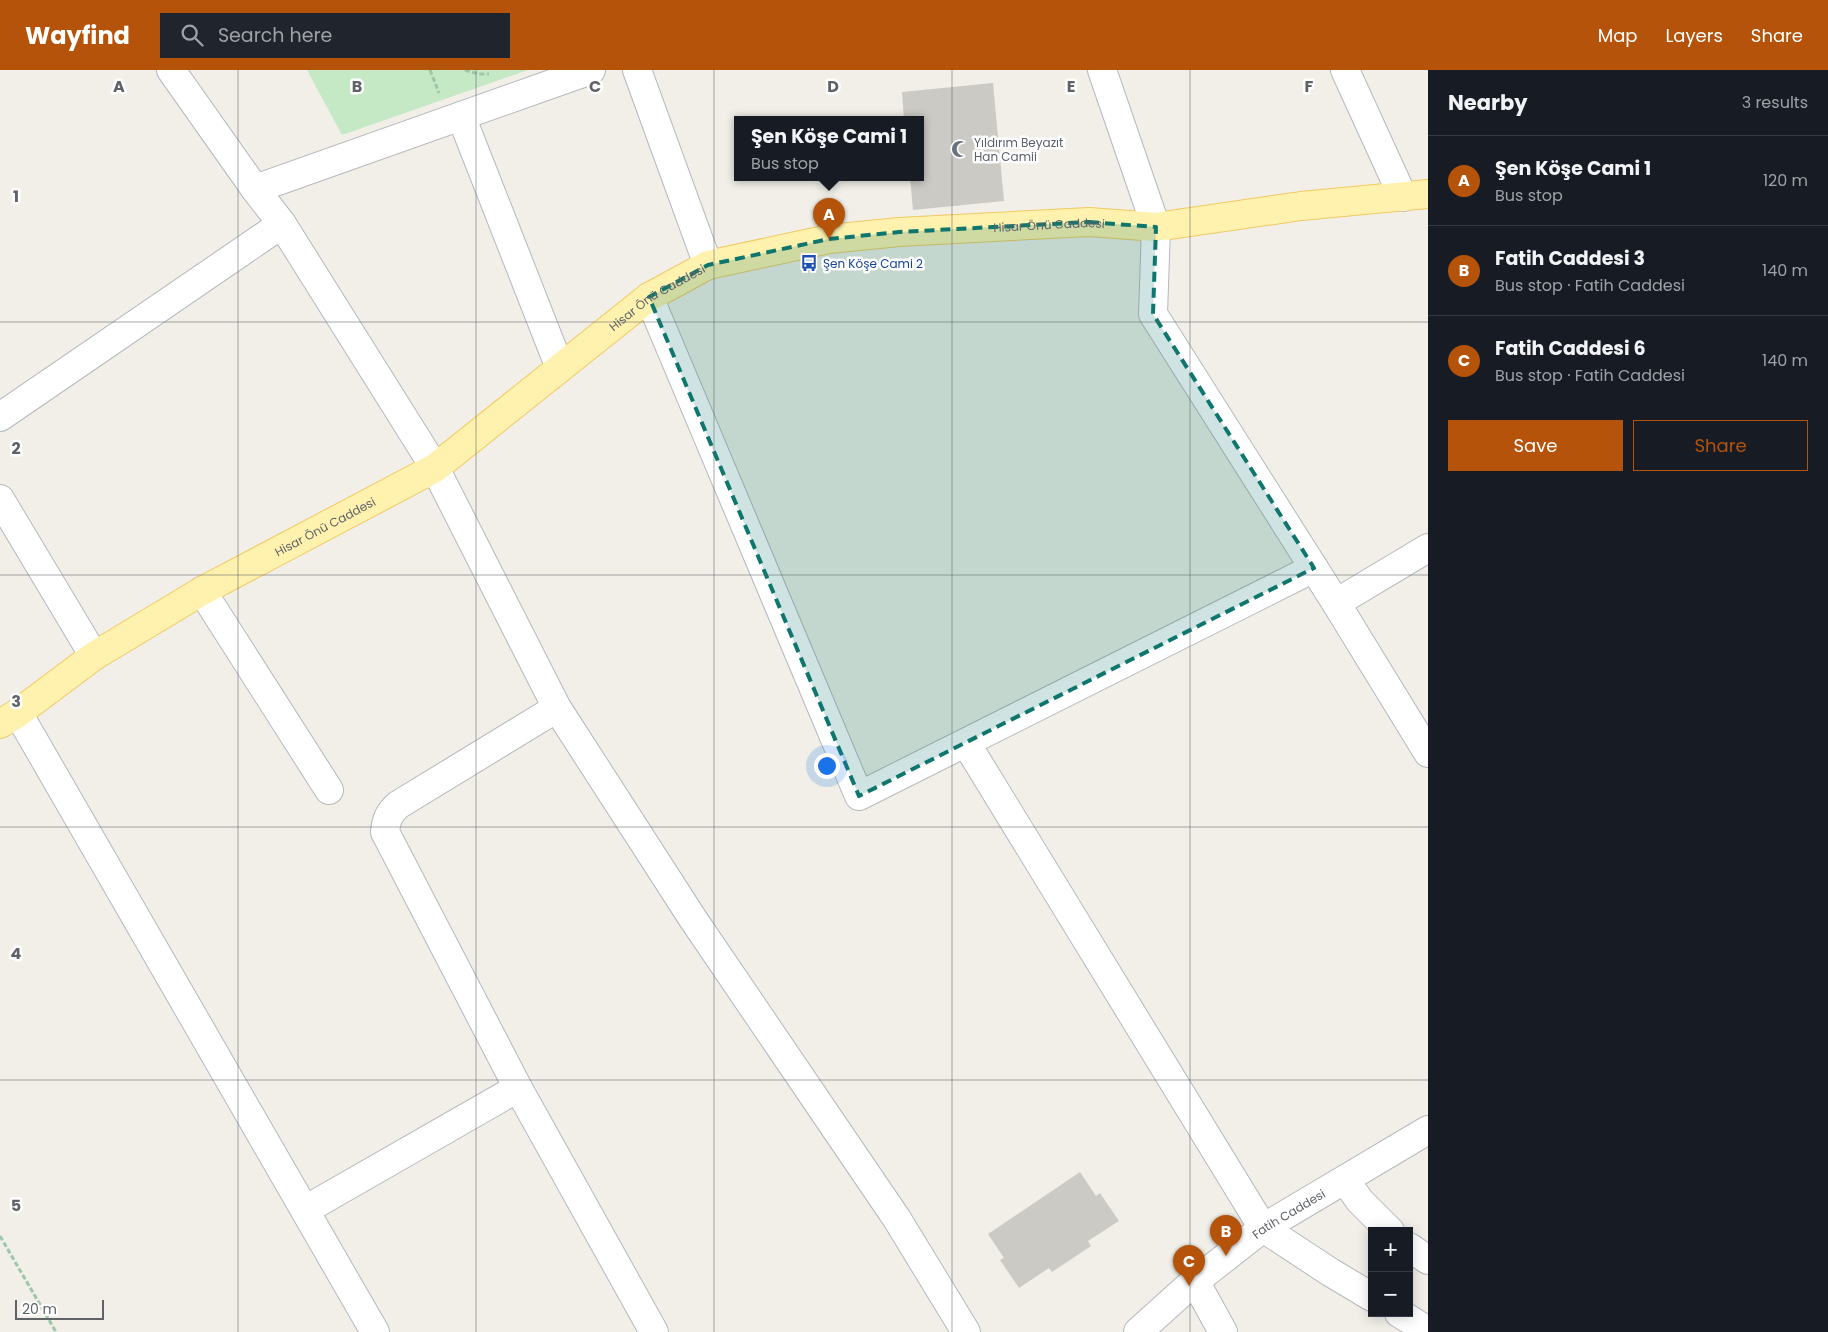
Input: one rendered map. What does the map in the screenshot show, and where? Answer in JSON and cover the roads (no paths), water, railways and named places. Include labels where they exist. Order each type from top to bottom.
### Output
[{"type":"main road","name":"Hisar Önü Caddesi","points":[[9,719],[94,656],[202,591],[435,468],[649,297],[708,265],[751,254],[830,239],[899,232],[1089,222],[1156,227],[1301,206],[1415,195]]},
{"type":"street","points":[[171,70],[282,224],[435,468],[557,708],[693,919],[898,1219],[966,1332]]},
{"type":"street","points":[[255,189],[591,70]]},
{"type":"street","points":[[637,70],[708,265]]},
{"type":"street","points":[[1102,70],[1156,227],[1153,314],[1336,603],[1428,753]]},
{"type":"street","points":[[1345,70],[1415,195]]},
{"type":"street","points":[[462,116],[560,368]]},
{"type":"street","points":[[0,417],[282,224]]},
{"type":"street","points":[[649,297],[859,796],[1314,568]]},
{"type":"street","points":[[0,498],[94,656]]},
{"type":"street","points":[[1336,603],[1428,548]]},
{"type":"street","points":[[202,591],[329,790]]},
{"type":"street","points":[[557,708],[398,805],[389,815],[385,823],[384,832],[518,1088],[654,1332]]},
{"type":"street","points":[[9,719],[304,1210],[375,1332]]},
{"type":"street","points":[[966,743],[1263,1228],[1368,1295]]},
{"type":"street","points":[[304,1210],[518,1088]]},
{"type":"street","name":"Fatih Caddesi","points":[[1138,1332],[1195,1281],[1263,1228],[1428,1130]]},
{"type":"street","points":[[1345,1180],[1360,1200],[1386,1227]]},
{"type":"street","points":[[1413,1250],[1428,1260]]},
{"type":"street","points":[[1195,1281],[1223,1332]]},
{"type":"street","points":[[1406,1317],[1428,1330]]},
{"type":"place","name":"Yıldırım Beyazıt Han Camii","points":[[960,149]]},
{"type":"place","name":"Şen Köşe Cami 1","points":[[829,239]]},
{"type":"place","name":"Şen Köşe Cami 2","points":[[809,263]]},
{"type":"place","name":"Fatih Caddesi 3","points":[[1226,1256]]},
{"type":"place","name":"Fatih Caddesi 6","points":[[1189,1286]]}]
